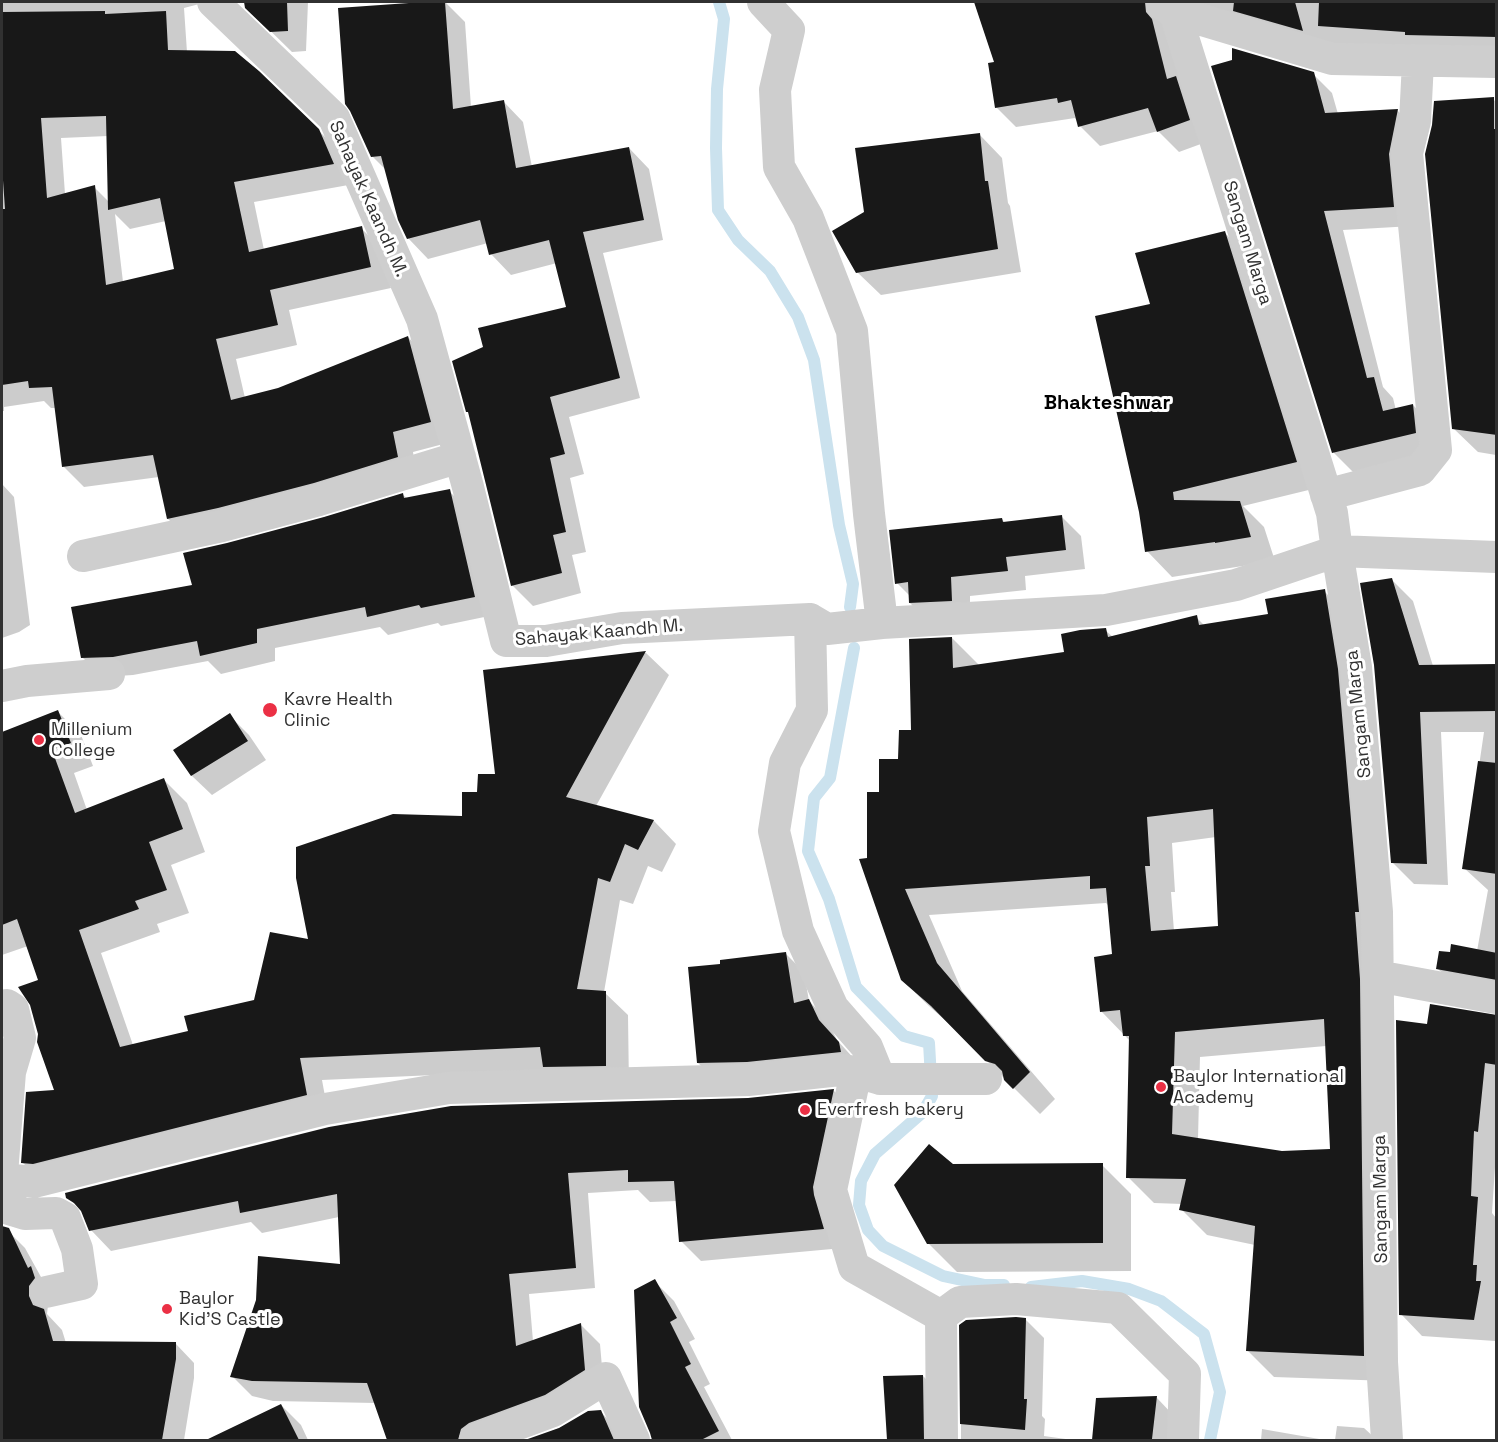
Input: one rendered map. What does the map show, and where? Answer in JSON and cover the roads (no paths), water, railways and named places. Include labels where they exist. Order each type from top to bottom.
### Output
[{"type":"street","name":"Sahayak Kaandh M.","points":[[213,2],[334,118],[423,319],[506,641],[546,641],[622,628],[810,619]]},
{"type":"street","points":[[764,2],[789,30],[775,90],[778,167],[808,218],[852,331],[868,514],[882,623]]},
{"type":"street","points":[[1167,7],[1332,59],[1497,62]]},
{"type":"street","name":"Sangam Marga","points":[[1167,7],[1332,513],[1336,551],[1356,667],[1377,912],[1382,1362],[1387,1440]]},
{"type":"street","points":[[1326,495],[1419,470],[1436,450],[1407,153],[1415,121],[1419,62]]},
{"type":"street","points":[[83,556],[222,526],[319,500],[460,457]]},
{"type":"street","points":[[810,619],[827,629],[882,623],[1106,610],[1236,585],[1336,551],[1497,557]]},
{"type":"street","points":[[810,619],[812,710],[785,763],[774,831],[798,931],[832,1008],[867,1047],[868,1075],[831,1190],[854,1267],[941,1316]]},
{"type":"street","points":[[2,686],[27,681],[109,674]]},
{"type":"street","points":[[1377,976],[1497,998]]},
{"type":"street","points":[[2,1174],[10,1072],[20,1038],[13,1009],[7,1005]]},
{"type":"street","points":[[2,1179],[34,1182],[325,1108],[449,1088],[748,1080],[840,1070],[868,1075],[986,1079]]},
{"type":"street","points":[[2,1207],[25,1214],[56,1213],[65,1218],[77,1249],[82,1284],[46,1292]]},
{"type":"street","points":[[941,1316],[960,1302],[1016,1299],[1118,1308],[1185,1374],[1183,1440]]},
{"type":"street","points":[[941,1316],[942,1440]]},
{"type":"street","points":[[474,1440],[553,1411],[606,1378],[634,1440]]},
{"type":"waterway","points":[[719,2],[724,19],[717,89],[718,210],[738,240],[770,271],[798,317],[814,360],[839,525],[853,584],[850,607]]},
{"type":"waterway","points":[[854,648],[830,778],[814,798],[808,851],[829,899],[856,987],[904,1036],[929,1043],[932,1096],[923,1112],[875,1154],[861,1181],[859,1205],[868,1230],[883,1246],[943,1276],[985,1285],[1004,1285]]},
{"type":"waterway","points":[[1031,1287],[1082,1281],[1129,1289],[1161,1301],[1204,1334],[1220,1392],[1210,1440]]},
{"type":"place","name":"Kavre Health Clinic","points":[[270,710]]},
{"type":"place","name":"Millenium College","points":[[39,740]]},
{"type":"place","name":"Baylor International Academy","points":[[1161,1087]]},
{"type":"place","name":"Everfresh bakery","points":[[805,1110]]},
{"type":"place","name":"Baylor Kid'S Castle","points":[[167,1309]]},
{"type":"district","name":"Bhakteshwar","points":[[1107,404]]}]
